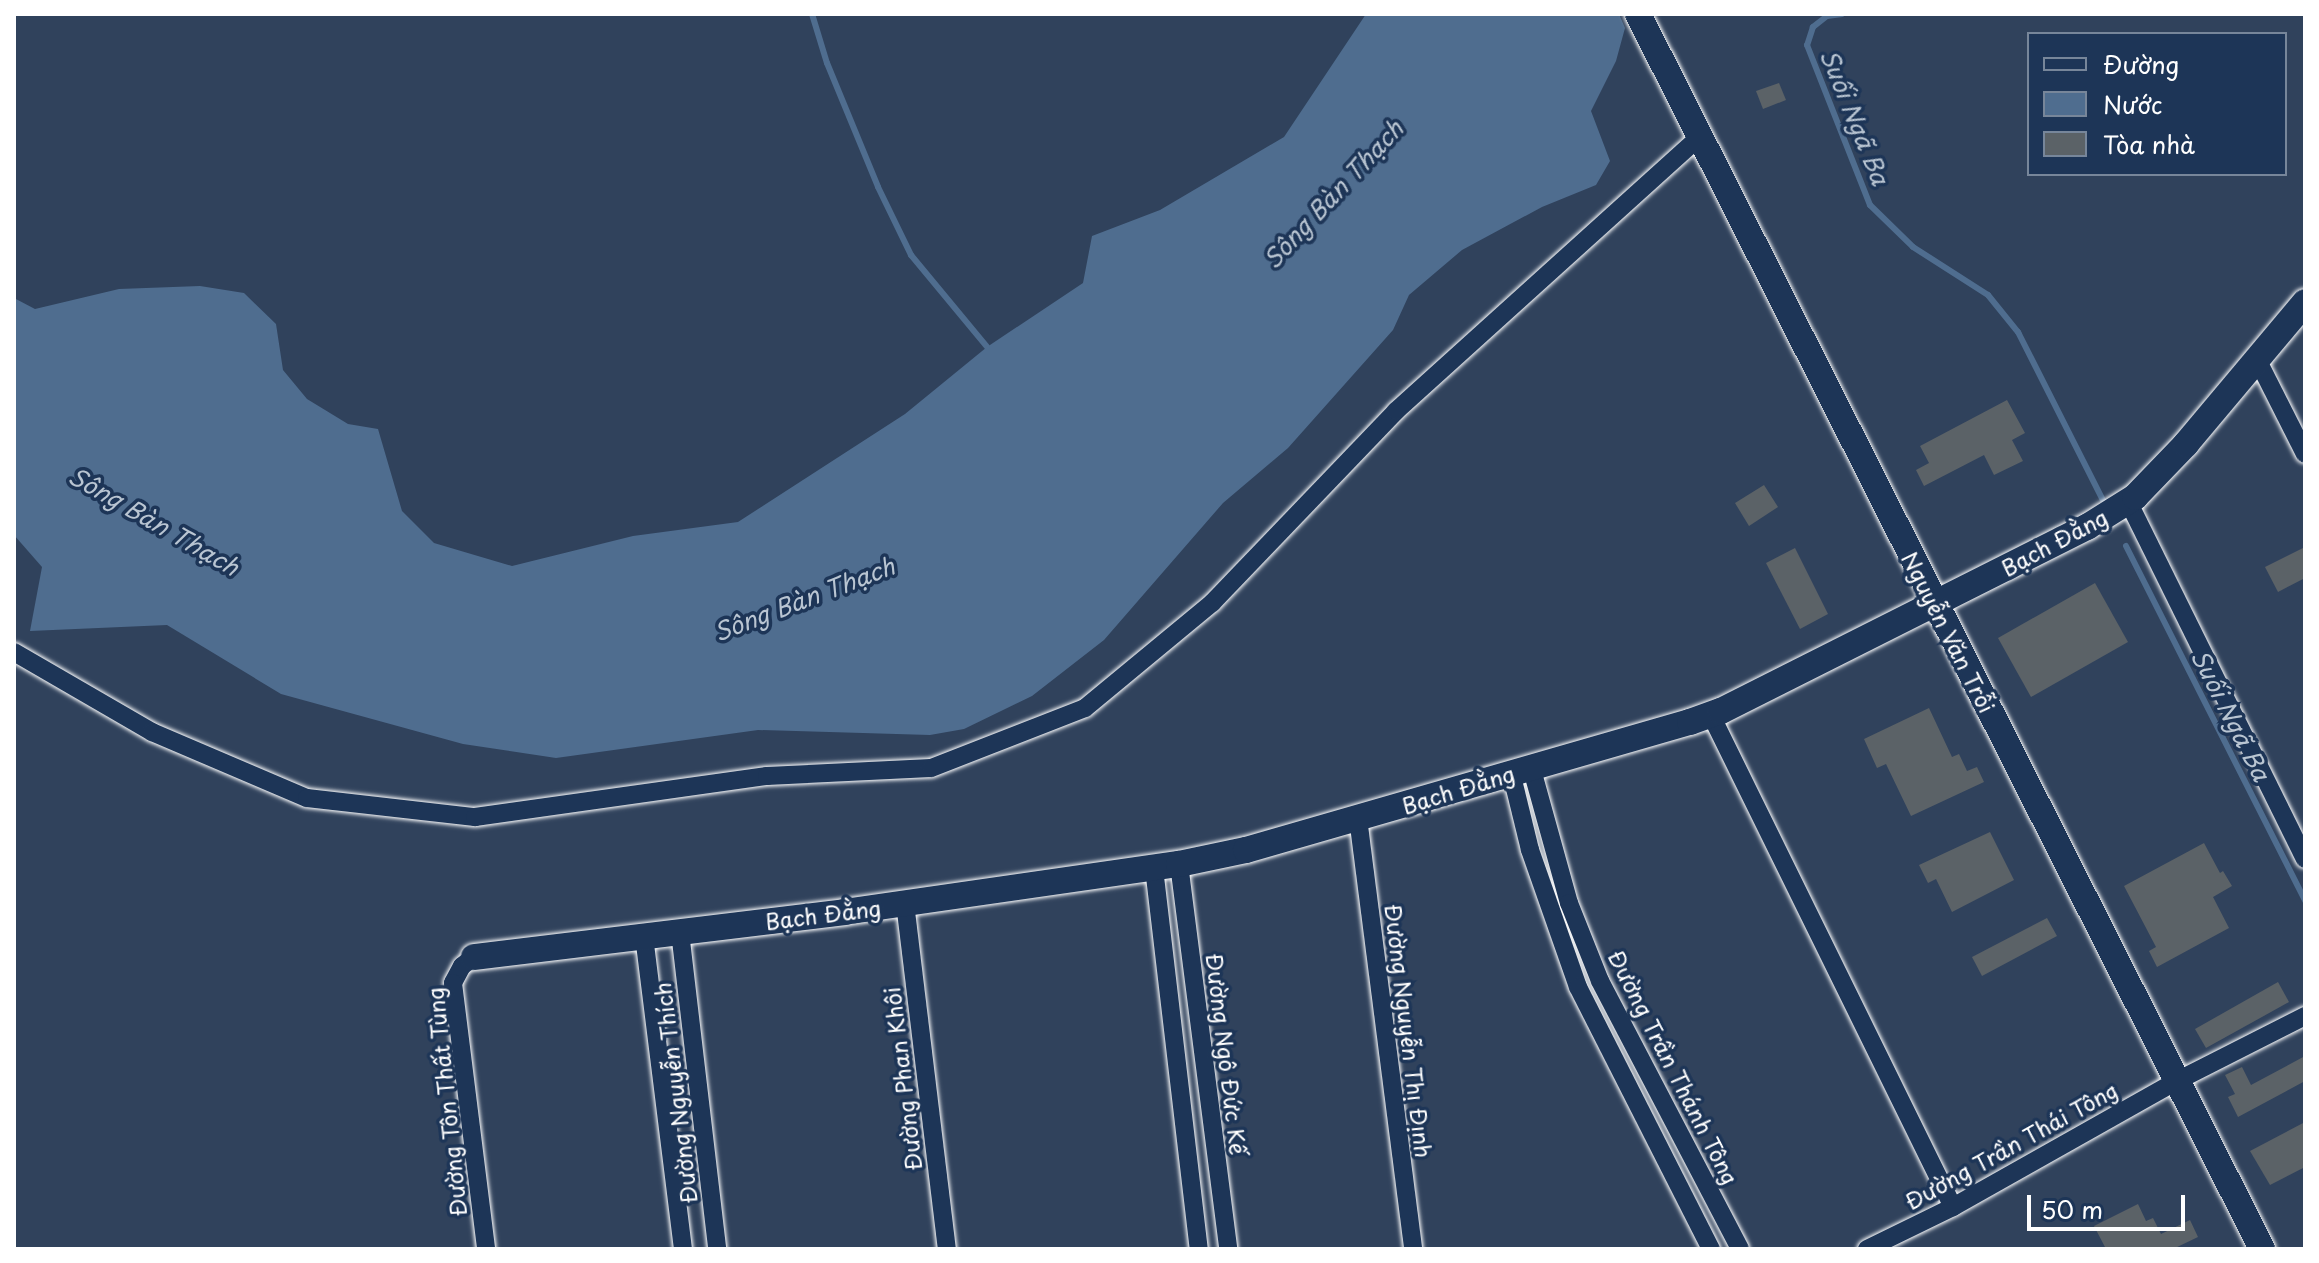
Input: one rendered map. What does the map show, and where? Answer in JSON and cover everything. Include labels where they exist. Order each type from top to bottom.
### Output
[{"type":"street","name":"Nguyễn Văn Trỗi","points":[[1638,14],[2262,1249]]},
{"type":"street","points":[[14,652],[152,732],[307,798],[475,817],[767,776],[931,768],[1085,708],[1212,603],[1396,411],[1698,138]]},
{"type":"street","name":"Bạch Đằng","points":[[474,957],[905,903],[1166,866],[1358,818],[1711,715],[2087,527],[2128,501],[2186,444],[2305,302]]},
{"type":"street","points":[[2257,359],[2305,454]]},
{"type":"street","points":[[2128,501],[2305,859]]},
{"type":"street","points":[[1711,715],[1953,1207]]},
{"type":"street","points":[[1521,769],[1530,850],[1578,987],[1711,1249]]},
{"type":"street","name":"Đường Trần Thánh Tông","points":[[1521,769],[1600,981],[1740,1249]]},
{"type":"street","name":"Đường Nguyễn Thị Định","points":[[1358,818],[1413,1249]]},
{"type":"street","points":[[1166,866],[1199,1249]]},
{"type":"street","name":"Đường Ngô Đức Kế","points":[[1166,866],[1228,1249]]},
{"type":"street","name":"Đường Phan Khôi","points":[[905,903],[947,1249]]},
{"type":"street","name":"Đường Nguyễn Thích","points":[[680,932],[717,1249]]},
{"type":"street","name":"Đường Nguyễn Thích","points":[[644,936],[683,1249]]},
{"type":"street","name":"Đường Tôn Thất Tùng","points":[[474,957],[462,966],[453,983],[486,1249]]},
{"type":"street","name":"Đường Trần Thái Tông","points":[[1867,1249],[1953,1207],[2177,1081],[2305,1016]]},
{"type":"water","name":"Sông Bàn Thạch","points":[[1366,14],[1619,14],[1625,28],[1616,61],[1591,111],[1610,161],[1596,185],[1542,207],[1462,250],[1409,295],[1393,330],[1288,448],[1223,503],[1104,640],[1032,696],[964,729],[930,735],[758,730],[556,758],[463,744],[281,694],[167,625],[30,631],[42,567],[14,535],[14,298],[35,309],[119,289],[200,286],[244,293],[276,324],[283,370],[307,399],[348,424],[378,429],[402,511],[434,543],[512,566],[633,536],[738,522],[905,414],[987,347],[1083,283],[1092,236],[1160,210],[1284,137]]},
{"type":"building","points":[[1779,83],[1786,100],[1763,109],[1756,91]]},
{"type":"building","points":[[2007,400],[2025,433],[2012,440],[2023,461],[1994,475],[1984,455],[1924,486],[1916,470],[1929,463],[1920,446]]},
{"type":"building","points":[[1764,485],[1778,507],[1749,526],[1735,503]]},
{"type":"building","points":[[2305,547],[2305,578],[2278,592],[2265,567]]},
{"type":"building","points":[[1795,548],[1828,614],[1800,629],[1766,563]]},
{"type":"building","points":[[2095,583],[2128,642],[2031,697],[1998,638]]},
{"type":"building","points":[[1929,708],[1952,757],[1959,754],[1967,771],[1977,767],[1984,782],[1911,816],[1886,764],[1877,768],[1864,739]]},
{"type":"building","points":[[1990,832],[2014,880],[1952,912],[1936,879],[1928,883],[1919,865]]},
{"type":"building","points":[[2204,843],[2220,873],[2223,871],[2232,886],[2213,897],[2229,928],[2157,967],[2149,951],[2156,947],[2124,886]]},
{"type":"building","points":[[2047,918],[2057,936],[1982,976],[1972,957]]},
{"type":"building","points":[[2278,982],[2289,1002],[2206,1048],[2195,1029]]},
{"type":"building","points":[[2305,1056],[2305,1081],[2238,1117],[2228,1097],[2235,1094],[2225,1075],[2242,1067],[2251,1085]]},
{"type":"building","points":[[2305,1122],[2305,1167],[2270,1185],[2250,1151]]},
{"type":"building","points":[[2138,1204],[2146,1221],[2153,1218],[2161,1234],[2190,1220],[2198,1237],[2173,1249],[2106,1249],[2094,1226]]},
{"type":"waterway","points":[[812,14],[827,63],[878,187],[911,255],[987,347]]},
{"type":"waterway","name":"Suối Ngã Ba","points":[[1842,14],[1827,16],[1813,27],[1807,45],[1870,205],[1913,247],[1988,295],[2018,332],[2103,500]]},
{"type":"waterway","name":"Suối Ngã Ba","points":[[2126,546],[2305,901]]}]
